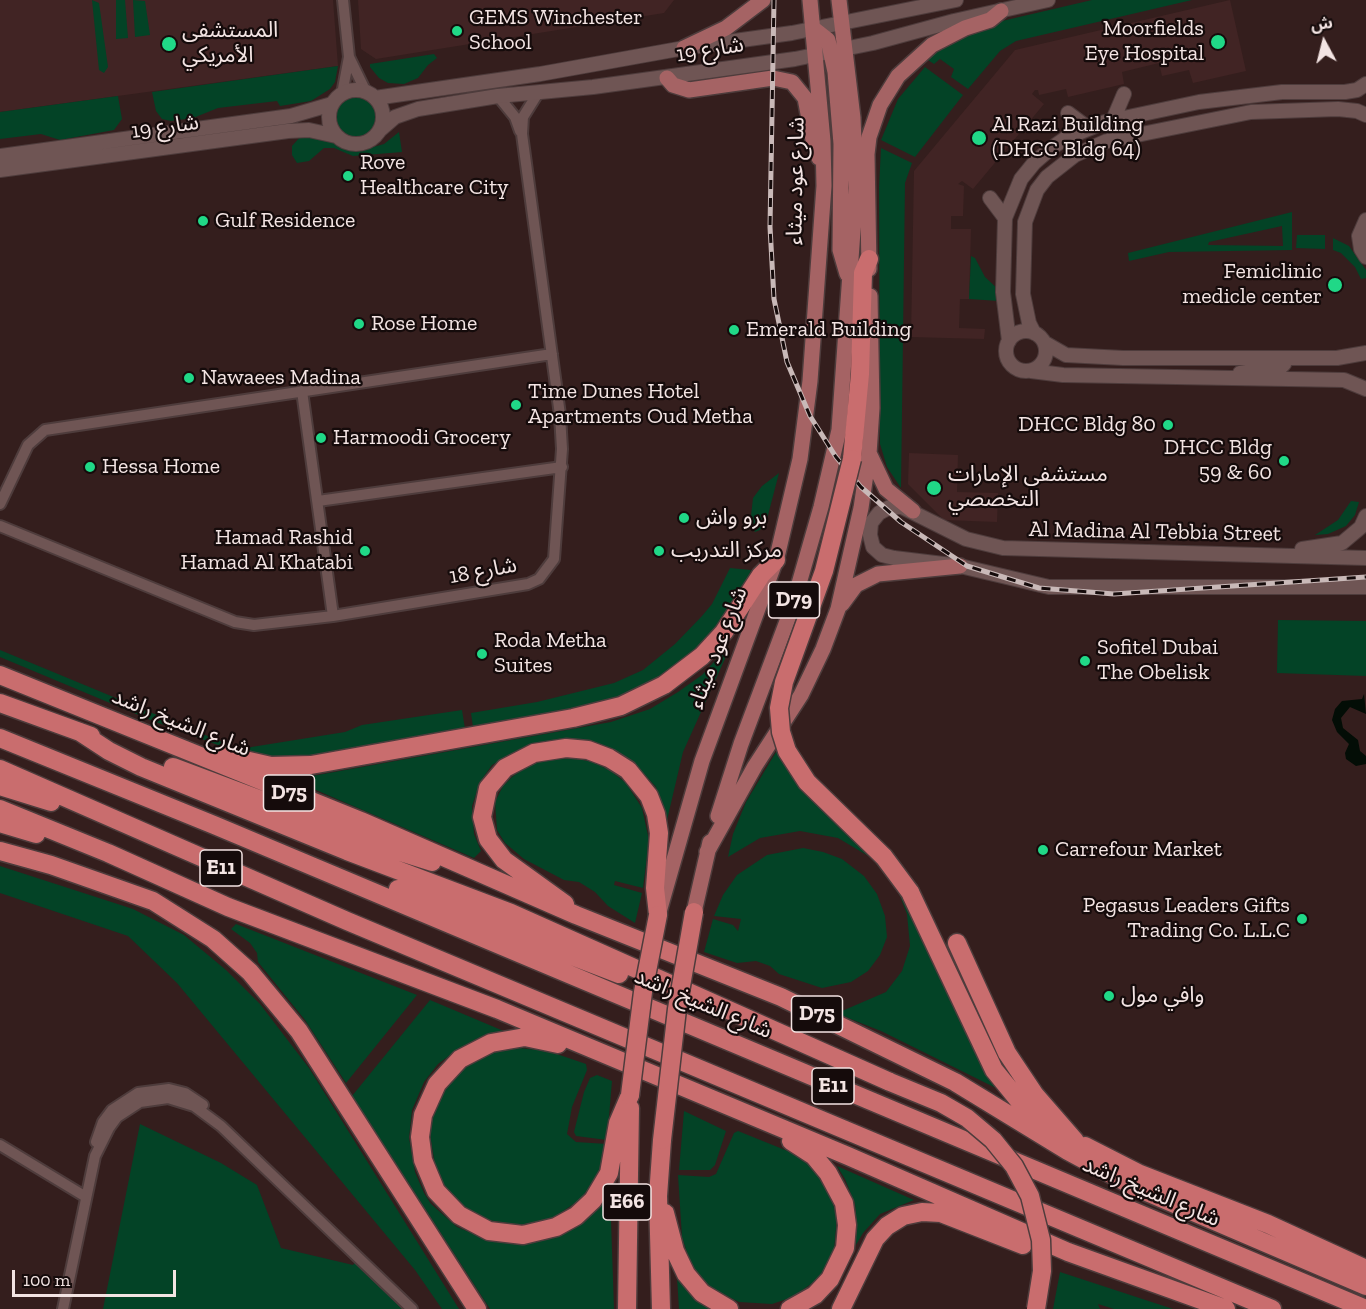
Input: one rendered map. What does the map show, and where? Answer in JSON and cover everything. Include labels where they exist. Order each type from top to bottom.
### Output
[{"type":"highway","points":[[869,259],[863,273],[860,374],[852,459],[824,571],[784,682],[779,708],[781,732],[787,751],[807,782],[870,842],[910,892],[994,1070],[1026,1108],[1075,1141],[1140,1174],[1268,1224],[1366,1269]]},
{"type":"highway","points":[[111,720],[153,731],[237,759],[271,766],[291,767],[590,715],[650,693],[690,666],[724,632],[761,575],[776,560]]},
{"type":"highway","name":"شارع الشيخ راشد","points":[[0,675],[361,821],[576,915],[752,984],[881,1044],[971,1092],[1101,1170],[1158,1197]]},
{"type":"highway","points":[[0,703],[393,850],[429,861],[466,868]]},
{"type":"highway","points":[[80,732],[109,751],[141,767],[347,851],[529,921],[941,1103],[967,1118],[993,1140],[1014,1166],[1030,1196],[1041,1240],[1042,1271],[1036,1309]]},
{"type":"highway","name":"شارع الشيخ راشد","points":[[0,738],[301,861],[1366,1309]]},
{"type":"highway","points":[[576,915],[550,891],[504,861],[488,839],[483,825],[485,795],[498,775],[524,757],[555,748],[588,750],[609,758],[628,770],[649,796],[660,833],[655,888],[658,915]]},
{"type":"highway","name":"E11","points":[[0,769],[347,921],[1272,1309]]},
{"type":"highway","points":[[0,786],[96,812]]},
{"type":"highway","points":[[0,809],[119,857],[199,894]]},
{"type":"highway","points":[[0,823],[199,894],[497,1009],[1102,1264],[1226,1309]]},
{"type":"highway","points":[[0,845],[153,901],[213,939],[250,972],[299,1031],[477,1309]]},
{"type":"highway","points":[[0,851],[51,865]]},
{"type":"highway","points":[[301,861],[381,882],[601,966],[722,1017],[782,1033]]},
{"type":"highway","name":"D79","points":[[658,1196],[677,1009],[694,912]]},
{"type":"highway","name":"شارع عود ميثاء","points":[[627,1309],[630,1095],[643,992],[658,915]]},
{"type":"highway","points":[[957,942],[1007,1053],[1035,1095],[1075,1141]]},
{"type":"highway","points":[[630,1065],[609,1062],[551,1041],[525,1037],[491,1043],[470,1052],[443,1075],[426,1104],[420,1137],[426,1170],[443,1200],[459,1215],[479,1227],[512,1235],[534,1233],[556,1227],[585,1209],[605,1182],[613,1164],[621,1113],[630,1095]]},
{"type":"highway","points":[[741,1111],[814,1156],[835,1182],[844,1203],[847,1237],[837,1269],[815,1295],[790,1309]]},
{"type":"highway","points":[[658,1196],[675,1251],[686,1274],[702,1293],[729,1309]]},
{"type":"highway","name":"E66","points":[[658,1196],[661,1309]]},
{"type":"highway","points":[[1158,1197],[1230,1220],[1366,1275]]},
{"type":"highway","points":[[1158,1197],[1366,1286]]},
{"type":"highway","points":[[841,1309],[875,1239],[895,1221],[912,1213],[940,1213],[1067,1261],[1102,1264]]},
{"type":"main road","points":[[684,48],[731,25],[763,0]]},
{"type":"main road","name":"شارع عود ميثاء","points":[[658,915],[705,751],[776,560],[792,498],[806,421],[823,208],[824,163],[810,0]]},
{"type":"main road","name":"D79","points":[[694,912],[707,852],[741,744],[792,608],[821,507],[842,405],[856,160],[838,50],[842,23],[839,0]]},
{"type":"main road","points":[[707,852],[755,766],[801,695],[823,649],[838,609],[861,508],[869,454],[872,384],[867,154],[871,129],[880,105],[898,75],[932,45],[965,28],[990,20],[1001,11]]},
{"type":"main road","points":[[814,29],[824,35],[838,50]]},
{"type":"main road","points":[[667,78],[673,85],[689,90],[773,78],[792,82],[805,98],[814,145],[824,163]]},
{"type":"main road","points":[[869,454],[886,489],[913,511]]},
{"type":"main road","points":[[838,609],[849,592],[868,577],[891,572],[960,566]]},
{"type":"street","points":[[343,0],[349,57],[329,120],[336,136],[356,144],[370,140],[380,130],[383,113],[349,57]]},
{"type":"street","name":"شارع 19","points":[[371,95],[540,74],[684,48],[814,29],[956,0]]},
{"type":"street","name":"شارع 19","points":[[380,130],[385,123],[406,112],[498,96],[667,78],[816,54],[1048,0]]},
{"type":"street","points":[[1366,84],[1357,90],[1345,92],[1293,91],[1233,96],[1113,120],[1066,138],[1034,163],[1014,191],[1005,218],[1002,292],[1009,341],[1006,351],[1010,363],[1022,371],[1063,375],[1344,380],[1366,389]]},
{"type":"street","points":[[337,99],[355,90],[371,95]]},
{"type":"street","name":"شارع 18","points":[[0,526],[235,622],[263,625],[333,616],[528,584],[546,574],[554,559],[562,467],[560,415],[522,134],[523,117],[538,93]]},
{"type":"street","points":[[1113,120],[1124,94]]},
{"type":"street","name":"شارع 18","points":[[498,96],[515,117],[522,134]]},
{"type":"street","points":[[1171,126],[1179,118],[1230,107],[1233,96]]},
{"type":"street","name":"شارع 19","points":[[0,156],[302,114],[337,99]]},
{"type":"street","points":[[1031,371],[1045,360],[1040,338],[1024,300],[1025,222],[1037,190],[1047,177],[1075,155],[1107,141],[1251,111],[1338,109],[1357,111],[1366,115]]},
{"type":"street","points":[[1068,113],[1088,128]]},
{"type":"street","name":"شارع 19","points":[[0,170],[288,131],[309,130],[336,136]]},
{"type":"street","points":[[990,198],[1005,218]]},
{"type":"street","points":[[1366,220],[1359,236],[1361,249],[1366,257]]},
{"type":"street","points":[[1009,341],[1023,331],[1040,338],[1060,353],[1074,356],[1344,358],[1366,353]]},
{"type":"street","points":[[0,504],[28,445],[45,430],[552,354]]},
{"type":"street","points":[[1234,378],[1247,371],[1281,367],[1284,364],[1281,358]]},
{"type":"street","points":[[302,391],[333,616]]},
{"type":"street","points":[[318,501],[562,467]]},
{"type":"street","name":"Al Madina Al Tebbia Street","points":[[1366,558],[1003,548],[966,539],[902,507],[890,507],[879,513],[870,529],[873,547],[882,555],[960,566],[1049,587],[1366,587]]},
{"type":"street","points":[[1265,556],[1278,551],[1342,543],[1361,527],[1366,516]]},
{"type":"street","points":[[63,1309],[96,1156],[97,1137],[103,1122],[118,1105],[138,1093],[154,1089],[185,1094],[209,1110],[221,1126],[412,1309]]},
{"type":"street","points":[[0,1145],[86,1197]]},
{"type":"shaded area","name":"المستشفى الأمريكي","points":[[0,0],[333,0],[338,66],[0,112]]},
{"type":"shaded area","name":"GEMS Winchester School","points":[[358,0],[674,0],[664,13],[376,59],[361,49]]},
{"type":"shaded area","name":"Al Razi Building (DHCC Bldg 64)","points":[[1230,0],[1246,71],[1193,83],[1189,70],[1162,76],[1159,63],[1122,72],[1124,84],[1068,97],[1066,89],[1039,95],[1038,90],[1035,90],[1032,94],[1044,104],[973,189],[962,181],[958,184],[964,186],[963,216],[951,216],[951,229],[971,229],[969,299],[960,299],[959,328],[985,329],[984,339],[911,337],[914,171],[1015,50]]},
{"type":"shaded area","name":"مستشفى الإمارات التخصصي","points":[[909,453],[958,455],[957,492],[998,493],[997,522],[944,520],[908,484]]},
{"type":"shaded area","points":[[1364,694],[1366,714],[1350,707],[1341,718],[1343,728],[1358,740],[1360,751],[1366,756],[1366,764],[1356,766],[1346,759],[1345,753],[1349,744],[1337,732],[1332,720],[1335,709],[1342,701],[1362,699]]},
{"type":"green space","points":[[92,0],[99,3],[108,67],[104,73],[99,70]]},
{"type":"green space","points":[[116,0],[125,0],[128,38],[116,39]]},
{"type":"green space","points":[[133,0],[145,1],[150,35],[135,37]]},
{"type":"green space","points":[[1092,0],[1192,0],[1016,41],[1000,51],[968,89],[951,77],[954,69],[940,59],[934,64],[925,58],[940,47],[985,25]]},
{"type":"green space","points":[[434,54],[437,58],[418,78],[404,84],[388,83],[379,78],[370,67],[370,64]]},
{"type":"green space","points":[[338,66],[335,82],[330,89],[311,101],[280,106],[277,101],[218,108],[193,118],[171,121],[162,119],[156,111],[152,92]]},
{"type":"green space","points":[[925,67],[963,95],[915,157],[881,140],[898,99]]},
{"type":"green space","points":[[118,96],[122,119],[114,130],[60,140],[41,134],[0,139],[0,112]]},
{"type":"green space","points":[[356,97],[370,103],[376,117],[370,131],[356,137],[342,131],[336,117],[342,103]]},
{"type":"green space","points":[[399,132],[402,152],[353,156],[334,148],[324,148],[309,161],[297,163],[292,155],[292,146],[301,136],[318,137],[359,151],[384,144]]},
{"type":"green space","points":[[881,148],[912,163],[905,183],[901,488],[887,467],[880,444],[879,187]]},
{"type":"green space","points":[[1292,212],[1292,250],[1169,252],[1129,261],[1128,253]],"holes":[[[1282,226],[1283,246],[1208,245],[1209,242]]]},
{"type":"green space","points":[[1297,235],[1325,235],[1325,249],[1296,248]]},
{"type":"green space","points":[[1333,238],[1349,246],[1366,270],[1366,278],[1361,279],[1355,267],[1341,253],[1333,250]]},
{"type":"green space","points":[[971,256],[975,258],[985,277],[999,290],[999,301],[969,299]]},
{"type":"green space","points":[[779,473],[767,519],[760,530],[755,532],[750,525],[753,498],[762,486]]},
{"type":"green space","points":[[1351,501],[1359,502],[1355,515],[1346,526],[1328,534],[1315,535],[1338,520]]},
{"type":"green space","points":[[730,568],[751,570],[742,592],[716,628],[698,647],[654,680],[628,693],[596,704],[473,727],[471,713],[537,702],[614,683],[643,670],[675,644],[702,616],[712,604]]},
{"type":"green space","points":[[1278,620],[1366,621],[1366,676],[1277,673]]},
{"type":"green space","points":[[0,650],[239,749],[345,732],[362,725],[462,710],[465,729],[298,758],[269,758],[226,748],[153,721],[0,657]]},
{"type":"green space","points":[[723,652],[728,652],[683,752],[667,820],[656,787],[638,767],[610,748],[584,741],[554,740],[520,749],[492,765],[480,782],[472,806],[474,834],[481,851],[474,858],[302,784],[301,778],[611,722],[650,709],[678,692],[702,675]]},
{"type":"green space","points":[[779,747],[886,865],[1004,1092],[881,1031],[843,1016],[842,1011],[886,992],[902,971],[910,946],[907,914],[896,886],[870,857],[838,838],[800,831],[760,838],[728,857],[733,834],[746,802]]},
{"type":"green space","points":[[573,758],[593,762],[611,771],[626,783],[642,808],[649,840],[643,888],[615,881],[614,885],[642,893],[635,923],[608,906],[595,892],[579,882],[564,880],[524,859],[505,843],[497,830],[495,802],[503,786],[512,777],[526,767],[544,760]]},
{"type":"green space","points":[[803,848],[842,859],[864,876],[877,894],[885,916],[887,937],[880,955],[868,971],[851,982],[822,988],[779,974],[770,966],[756,961],[737,963],[704,952],[713,919],[733,925],[738,931],[741,919],[714,916],[723,895],[737,875],[767,855]]},
{"type":"green space","points":[[0,866],[133,909],[184,935],[226,970],[260,1004],[309,1068],[459,1309],[442,1309],[415,1270],[177,983],[128,936],[0,893]]},
{"type":"green space","points":[[236,924],[417,995],[346,1083],[305,1020],[258,962],[257,953],[250,943],[231,929]]},
{"type":"green space","points":[[430,1000],[506,1032],[476,1039],[457,1050],[438,1064],[424,1082],[412,1110],[409,1138],[415,1172],[424,1193],[431,1204],[457,1227],[486,1239],[512,1243],[530,1242],[574,1227],[589,1217],[610,1191],[614,1309],[490,1309],[352,1096]]},
{"type":"green space","points":[[519,1048],[548,1051],[586,1064],[587,1070],[572,1107],[567,1134],[576,1142],[607,1144],[601,1169],[581,1199],[553,1218],[520,1225],[488,1220],[461,1205],[447,1190],[436,1170],[430,1135],[433,1111],[446,1087],[468,1064],[497,1051]]},
{"type":"green space","points":[[597,1075],[612,1081],[607,1140],[576,1136],[574,1132],[584,1092],[590,1078]]},
{"type":"green space","points":[[684,1111],[726,1131],[715,1165],[710,1170],[679,1170]]},
{"type":"green space","points":[[140,1124],[221,1163],[257,1185],[281,1248],[353,1265],[357,1260],[402,1309],[103,1309]]},
{"type":"green space","points":[[738,1131],[805,1160],[820,1177],[831,1197],[837,1218],[834,1250],[819,1278],[793,1297],[772,1304],[739,1302],[709,1287],[691,1265],[682,1237],[678,1175],[709,1177],[716,1174],[734,1133]]},
{"type":"green space","points":[[837,1166],[914,1200],[880,1214],[863,1233],[853,1250],[857,1226],[855,1204]]},
{"type":"green space","points":[[1060,1272],[1173,1309],[1114,1309],[1098,1304],[1100,1309],[1053,1309]]},
{"type":"green space","points":[[677,1277],[695,1298],[709,1309],[679,1309]]},
{"type":"railway","points":[[774,0],[770,227],[774,299],[787,362],[810,416],[836,457],[861,487],[901,522],[967,566],[1039,588],[1114,594],[1366,577]]},
{"type":"place","name":"GEMS Winchester School","points":[[457,31]]},
{"type":"place","name":"Moorfields Eye Hospital","points":[[1218,42]]},
{"type":"place","name":"المستشفى الأمريكي","points":[[169,44]]},
{"type":"place","name":"Al Razi Building (DHCC Bldg 64)","points":[[979,138]]},
{"type":"place","name":"Rove Healthcare City","points":[[348,176]]},
{"type":"place","name":"Gulf Residence","points":[[203,221]]},
{"type":"place","name":"Femiclinic medicle center","points":[[1335,285]]},
{"type":"place","name":"Rose Home","points":[[359,324]]},
{"type":"place","name":"Emerald Building","points":[[734,330]]},
{"type":"place","name":"Nawaees Madina","points":[[189,378]]},
{"type":"place","name":"Time Dunes Hotel Apartments Oud Metha","points":[[516,405]]},
{"type":"place","name":"DHCC Bldg 80","points":[[1168,425]]},
{"type":"place","name":"Harmoodi Grocery","points":[[321,438]]},
{"type":"place","name":"DHCC Bldg 59 & 60","points":[[1284,461]]},
{"type":"place","name":"Hessa Home","points":[[90,467]]},
{"type":"place","name":"مستشفى الإمارات التخصصي","points":[[934,488]]},
{"type":"place","name":"برو واش","points":[[684,518]]},
{"type":"place","name":"Hamad Rashid Hamad Al Khatabi","points":[[365,551]]},
{"type":"place","name":"مركز التدريب","points":[[659,551]]},
{"type":"place","name":"Roda Metha Suites","points":[[482,654]]},
{"type":"place","name":"Sofitel Dubai The Obelisk","points":[[1085,661]]},
{"type":"place","name":"Carrefour Market","points":[[1043,850]]},
{"type":"place","name":"Pegasus Leaders Gifts Trading Co. L.L.C","points":[[1302,919]]},
{"type":"place","name":"وافي مول","points":[[1109,996]]}]
